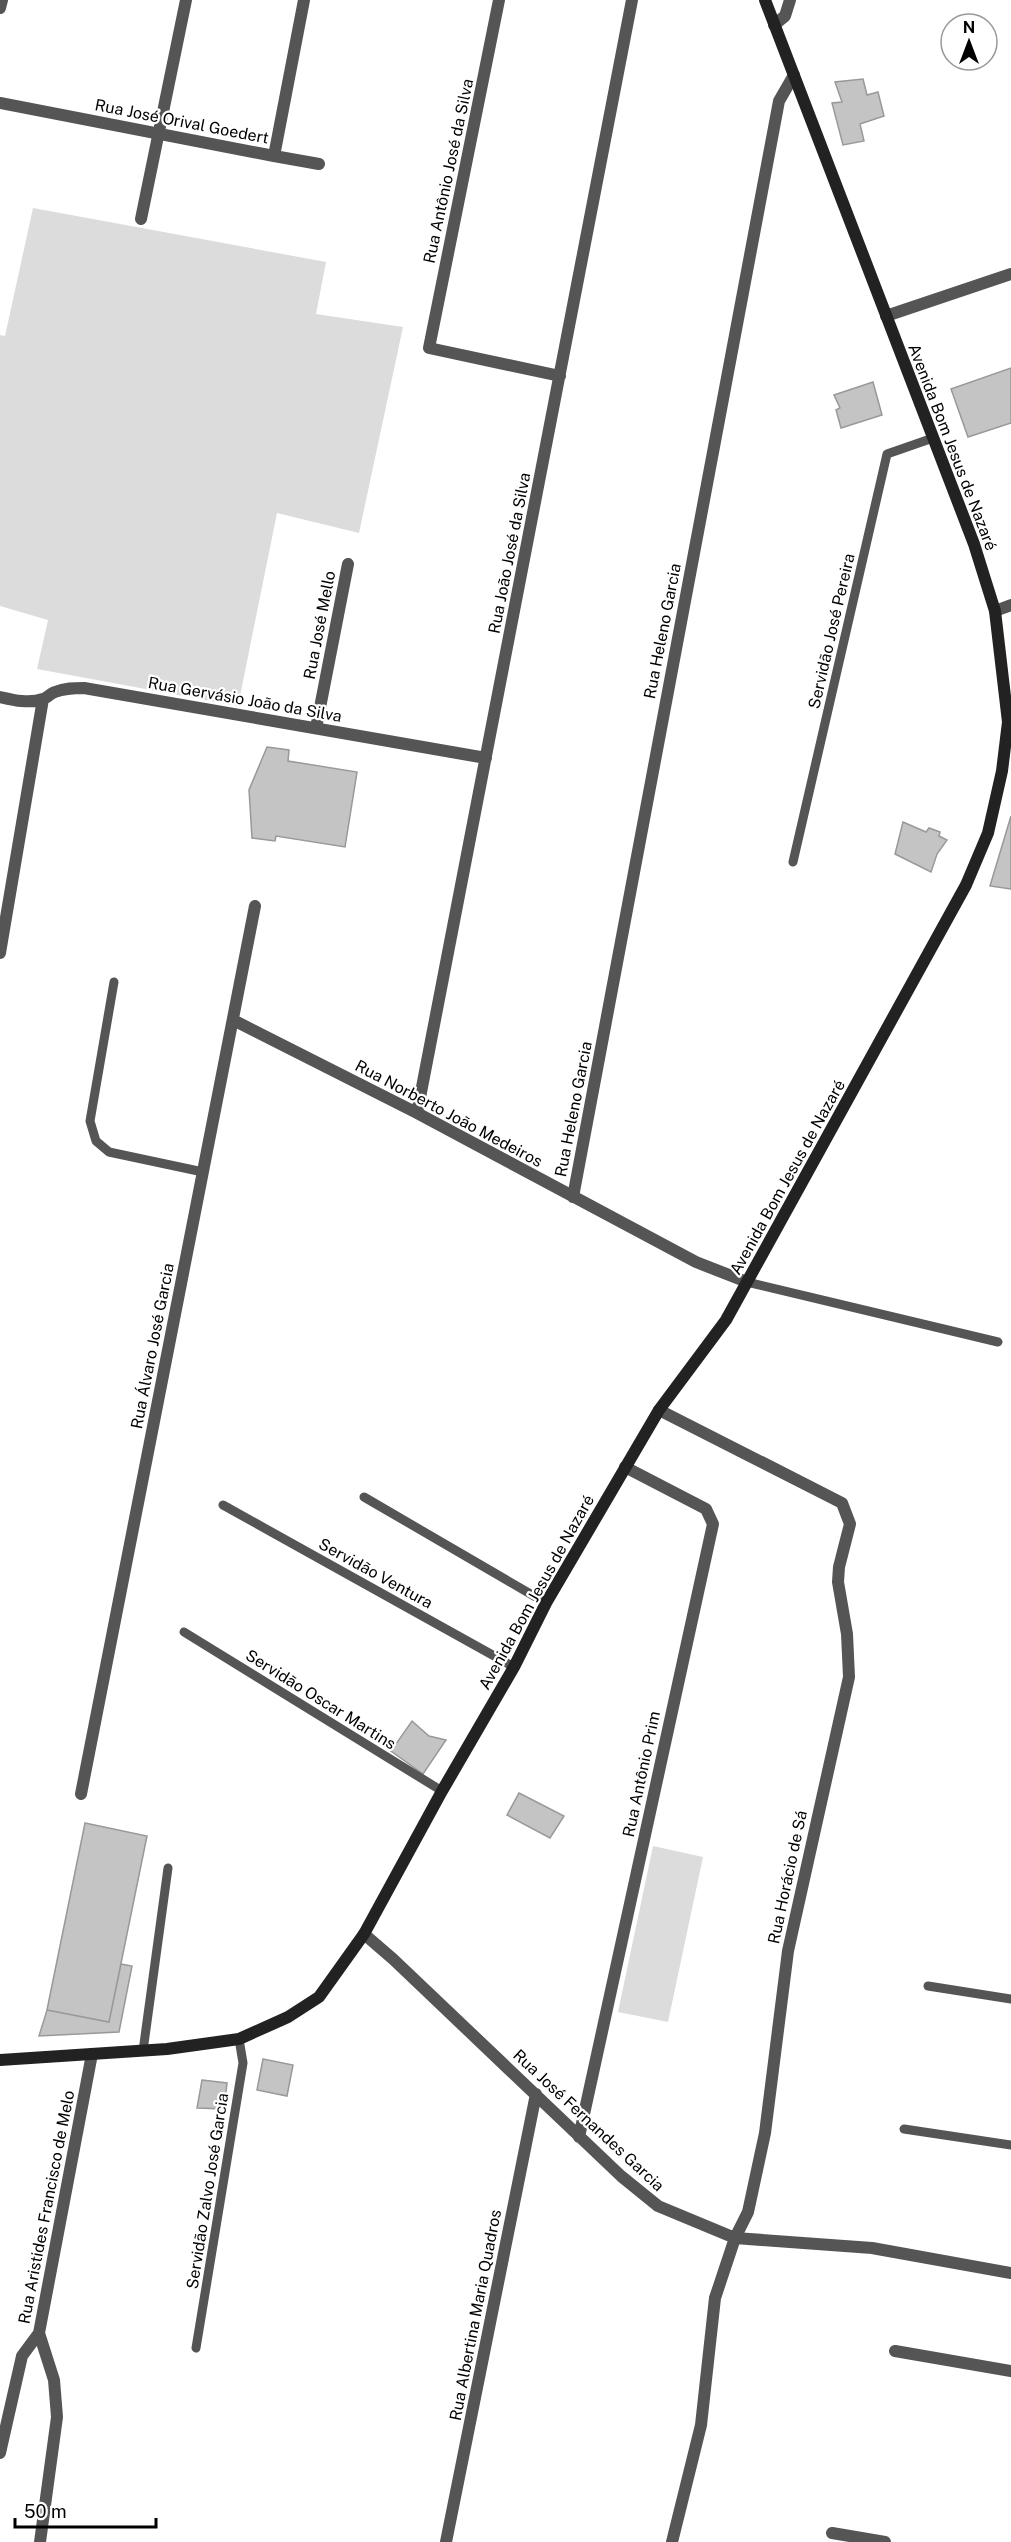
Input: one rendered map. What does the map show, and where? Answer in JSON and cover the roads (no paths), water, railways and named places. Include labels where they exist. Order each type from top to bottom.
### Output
[{"type":"main road","name":"Avenida Bom Jesus de Nazaré","points":[[0,2060],[143,2051],[239,2038],[288,2017],[319,1998],[364,1934],[442,1791],[514,1668],[546,1604],[659,1410],[726,1320],[966,885],[988,833],[1006,771],[1010,724],[995,611],[974,544],[765,0]]},
{"type":"street","points":[[0,8],[2,0]]},
{"type":"street","points":[[141,219],[186,0]]},
{"type":"street","name":"Rua José Orival Goedert","points":[[0,103],[274,156],[304,0]]},
{"type":"street","name":"Rua Antônio José da Silva","points":[[500,0],[429,348],[560,376]]},
{"type":"street","name":"Rua João José da Silva","points":[[417,1113],[633,0]]},
{"type":"street","points":[[774,25],[785,16],[790,0]]},
{"type":"street","name":"Rua Heleno Garcia","points":[[573,1197],[779,101],[794,75]]},
{"type":"street","points":[[274,156],[319,164]]},
{"type":"street","points":[[886,316],[1011,274]]},
{"type":"street","name":"Rua José Mello","points":[[316,728],[348,564]]},
{"type":"street","points":[[995,611],[1011,605]]},
{"type":"street","name":"Rua Gervásio João da Silva","points":[[0,698],[18,701],[44,699],[54,692],[67,688],[84,688],[486,758]]},
{"type":"street","points":[[0,954],[44,699]]},
{"type":"street","name":"Rua Álvaro José Garcia","points":[[81,1794],[255,906]]},
{"type":"street","name":"Rua Norberto João Medeiros","points":[[233,1020],[417,1113],[696,1262],[747,1282]]},
{"type":"street","name":"Rua Horácio de Sá","points":[[659,1410],[842,1503],[850,1524],[838,1567],[838,1582],[849,1645],[849,1677],[794,1915],[780,2005],[765,2133],[748,2212],[735,2238],[715,2298],[701,2425],[672,2542]]},
{"type":"street","name":"Rua Antônio Prim","points":[[579,2137],[713,1524],[706,1509],[625,1467]]},
{"type":"street","name":"Rua José Fernandes Garcia","points":[[364,1934],[629,2184],[658,2206],[735,2238],[872,2248],[1011,2273]]},
{"type":"street","name":"Rua Aristides Francisco de Melo","points":[[40,2542],[56,2426],[57,2400],[54,2380],[39,2333],[92,2054]]},
{"type":"street","name":"Rua Albertina Maria Quadros","points":[[446,2542],[536,2094]]},
{"type":"street","points":[[0,2453],[22,2356],[39,2333]]},
{"type":"street","points":[[895,2351],[1011,2371]]},
{"type":"street","points":[[832,2533],[885,2542]]},
{"type":"lane","name":"Servidão José Pereira","points":[[793,862],[887,454],[933,438]]},
{"type":"lane","points":[[114,982],[90,1121],[96,1141],[109,1152],[203,1173]]},
{"type":"lane","points":[[747,1282],[998,1342]]},
{"type":"lane","points":[[364,1497],[546,1604]]},
{"type":"lane","name":"Servidão Ventura","points":[[223,1505],[514,1668]]},
{"type":"lane","name":"Servidão Oscar Martins","points":[[184,1632],[442,1791]]},
{"type":"lane","points":[[143,2051],[168,1868]]},
{"type":"lane","points":[[928,1986],[1011,1999]]},
{"type":"lane","name":"Servidão Zalvo José Garcia","points":[[196,2348],[243,2063],[239,2038]]},
{"type":"lane","points":[[904,2129],[1011,2145]]}]
